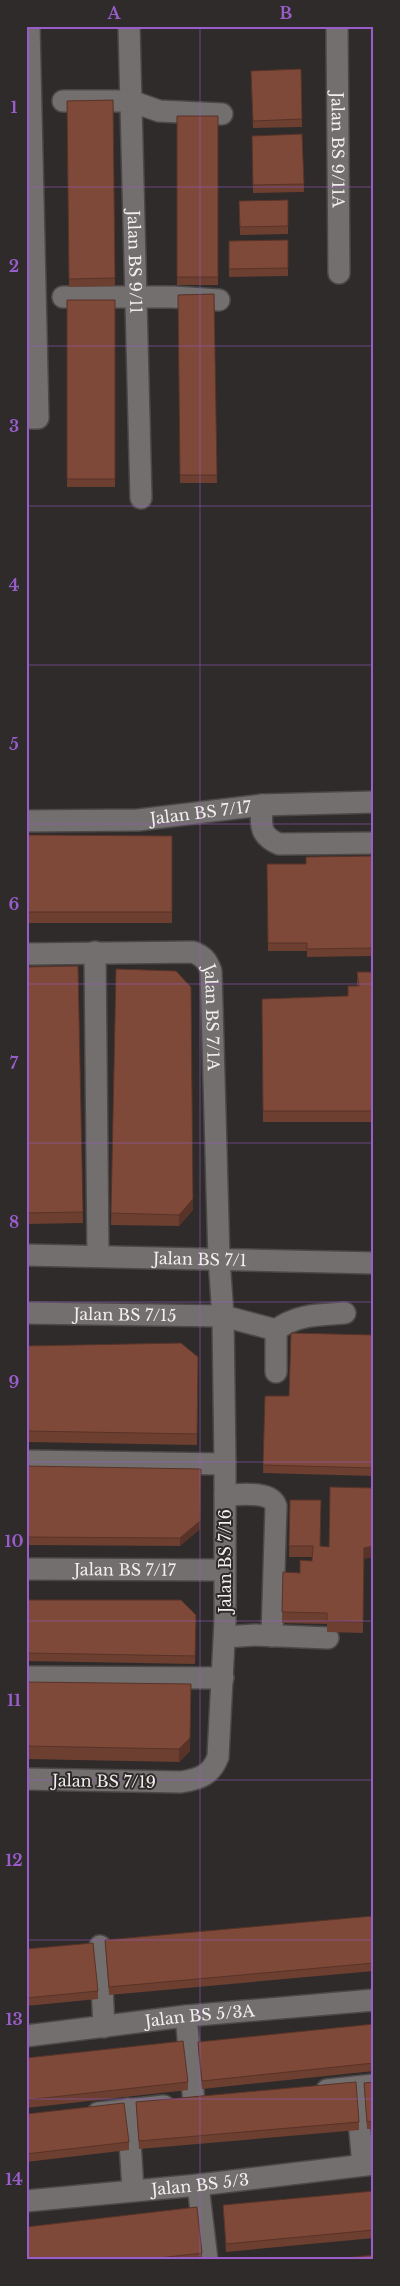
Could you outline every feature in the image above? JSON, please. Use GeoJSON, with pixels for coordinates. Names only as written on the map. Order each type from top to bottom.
{"type":"FeatureCollection","features":[{"type":"Feature","properties":{"kind":"street"},"geometry":{"type":"LineString","coordinates":[[28,26],[32,418]]}},
{"type":"Feature","properties":{"kind":"street","name":"Jalan BS 9/11"},"geometry":{"type":"LineString","coordinates":[[130,26],[141,498]]}},
{"type":"Feature","properties":{"kind":"street","name":"Jalan BS 9/11A"},"geometry":{"type":"LineString","coordinates":[[337,26],[339,273]]}},
{"type":"Feature","properties":{"kind":"street"},"geometry":{"type":"LineString","coordinates":[[63,101],[131,101],[160,111],[222,114]]}},
{"type":"Feature","properties":{"kind":"street"},"geometry":{"type":"LineString","coordinates":[[63,297],[173,297],[219,300]]}},
{"type":"Feature","properties":{"kind":"street","name":"Jalan BS 7/17"},"geometry":{"type":"LineString","coordinates":[[26,821],[138,820],[262,805],[374,802]]}},
{"type":"Feature","properties":{"kind":"street"},"geometry":{"type":"LineString","coordinates":[[262,805],[262,832],[268,840],[279,844],[374,843]]}},
{"type":"Feature","properties":{"kind":"street"},"geometry":{"type":"LineString","coordinates":[[95,952],[98,1256]]}},
{"type":"Feature","properties":{"kind":"street","name":"Jalan BS 7/1A"},"geometry":{"type":"LineString","coordinates":[[26,954],[192,952],[202,955],[208,962],[212,982],[219,1259]]}},
{"type":"Feature","properties":{"kind":"street","name":"Jalan BS 7/1"},"geometry":{"type":"LineString","coordinates":[[26,1255],[374,1262]]}},
{"type":"Feature","properties":{"kind":"street","name":"Jalan BS 7/16"},"geometry":{"type":"LineString","coordinates":[[182,1782],[206,1775],[214,1768],[218,1757],[225,1637],[223,1316],[219,1259]]}},
{"type":"Feature","properties":{"kind":"street","name":"Jalan BS 7/15"},"geometry":{"type":"LineString","coordinates":[[26,1313],[223,1316],[276,1330]]}},
{"type":"Feature","properties":{"kind":"street"},"geometry":{"type":"LineString","coordinates":[[276,1372],[276,1330],[286,1322],[301,1316],[345,1313]]}},
{"type":"Feature","properties":{"kind":"street"},"geometry":{"type":"LineString","coordinates":[[26,1460],[225,1464]]}},
{"type":"Feature","properties":{"kind":"street"},"geometry":{"type":"LineString","coordinates":[[224,1495],[267,1496],[275,1501],[272,1636]]}},
{"type":"Feature","properties":{"kind":"street","name":"Jalan BS 7/17"},"geometry":{"type":"LineString","coordinates":[[26,1569],[224,1570]]}},
{"type":"Feature","properties":{"kind":"street"},"geometry":{"type":"LineString","coordinates":[[225,1637],[328,1638]]}},
{"type":"Feature","properties":{"kind":"street"},"geometry":{"type":"LineString","coordinates":[[26,1677],[223,1678]]}},
{"type":"Feature","properties":{"kind":"street","name":"Jalan BS 7/19"},"geometry":{"type":"LineString","coordinates":[[26,1779],[182,1782]]}},
{"type":"Feature","properties":{"kind":"street"},"geometry":{"type":"LineString","coordinates":[[100,1946],[104,2027]]}},
{"type":"Feature","properties":{"kind":"street","name":"Jalan BS 5/3A"},"geometry":{"type":"LineString","coordinates":[[26,2036],[186,2016],[374,2000]]}},
{"type":"Feature","properties":{"kind":"street"},"geometry":{"type":"LineString","coordinates":[[82,2114],[204,2102],[186,2016]]}},
{"type":"Feature","properties":{"kind":"street"},"geometry":{"type":"LineString","coordinates":[[309,2092],[365,2086],[368,2165]]}},
{"type":"Feature","properties":{"kind":"street"},"geometry":{"type":"LineString","coordinates":[[128,2110],[133,2190]]}},
{"type":"Feature","properties":{"kind":"street","name":"Jalan BS 5/3"},"geometry":{"type":"LineString","coordinates":[[26,2201],[198,2185],[368,2165]]}},
{"type":"Feature","properties":{"kind":"street"},"geometry":{"type":"LineString","coordinates":[[198,2185],[207,2260]]}},
{"type":"Feature","properties":{"kind":"building"},"geometry":{"type":"Polygon","coordinates":[[[301,69],[302,119],[253,121],[251,71],[301,69]]]}},
{"type":"Feature","properties":{"kind":"building"},"geometry":{"type":"Polygon","coordinates":[[[113,100],[115,278],[69,279],[67,101],[113,100]]]}},
{"type":"Feature","properties":{"kind":"building"},"geometry":{"type":"Polygon","coordinates":[[[177,116],[218,116],[218,277],[177,277],[177,116]]]}},
{"type":"Feature","properties":{"kind":"building"},"geometry":{"type":"Polygon","coordinates":[[[302,134],[304,184],[253,185],[252,136],[302,134]]]}},
{"type":"Feature","properties":{"kind":"building"},"geometry":{"type":"Polygon","coordinates":[[[288,200],[288,226],[240,227],[239,201],[288,200]]]}},
{"type":"Feature","properties":{"kind":"building"},"geometry":{"type":"Polygon","coordinates":[[[288,240],[288,268],[229,269],[229,241],[288,240]]]}},
{"type":"Feature","properties":{"kind":"building"},"geometry":{"type":"Polygon","coordinates":[[[214,294],[217,475],[180,475],[178,295],[214,294]]]}},
{"type":"Feature","properties":{"kind":"building"},"geometry":{"type":"Polygon","coordinates":[[[67,300],[115,300],[115,479],[67,479],[67,300]]]}},
{"type":"Feature","properties":{"kind":"building"},"geometry":{"type":"Polygon","coordinates":[[[26,835],[172,836],[172,912],[26,912],[26,835]]]}},
{"type":"Feature","properties":{"kind":"building"},"geometry":{"type":"Polygon","coordinates":[[[374,856],[374,948],[307,949],[307,943],[268,943],[267,864],[306,864],[306,857],[374,856]]]}},
{"type":"Feature","properties":{"kind":"building"},"geometry":{"type":"Polygon","coordinates":[[[78,966],[83,1212],[26,1213],[26,967],[78,966]]]}},
{"type":"Feature","properties":{"kind":"building"},"geometry":{"type":"Polygon","coordinates":[[[116,969],[176,971],[191,987],[193,1199],[179,1215],[111,1213],[116,969]]]}},
{"type":"Feature","properties":{"kind":"building"},"geometry":{"type":"Polygon","coordinates":[[[357,972],[374,972],[374,1111],[263,1111],[262,999],[348,996],[348,986],[359,986],[357,972]]]}},
{"type":"Feature","properties":{"kind":"building"},"geometry":{"type":"Polygon","coordinates":[[[291,1333],[374,1335],[374,1468],[263,1465],[265,1396],[289,1396],[291,1333]]]}},
{"type":"Feature","properties":{"kind":"building"},"geometry":{"type":"Polygon","coordinates":[[[181,1343],[198,1357],[197,1434],[26,1431],[26,1346],[181,1343]]]}},
{"type":"Feature","properties":{"kind":"building"},"geometry":{"type":"Polygon","coordinates":[[[26,1466],[201,1469],[200,1521],[180,1538],[26,1537],[26,1466]]]}},
{"type":"Feature","properties":{"kind":"building"},"geometry":{"type":"Polygon","coordinates":[[[330,1487],[374,1488],[374,1546],[364,1548],[363,1622],[327,1621],[327,1613],[282,1612],[283,1572],[300,1573],[300,1560],[312,1561],[313,1546],[289,1546],[290,1500],[321,1500],[320,1546],[329,1547],[330,1487]]]}},
{"type":"Feature","properties":{"kind":"building"},"geometry":{"type":"Polygon","coordinates":[[[26,1600],[181,1600],[196,1615],[195,1656],[26,1653],[26,1600]]]}},
{"type":"Feature","properties":{"kind":"building"},"geometry":{"type":"Polygon","coordinates":[[[26,1682],[191,1684],[190,1738],[179,1749],[26,1746],[26,1682]]]}},
{"type":"Feature","properties":{"kind":"building"},"geometry":{"type":"Polygon","coordinates":[[[373,1916],[374,1963],[109,1987],[105,1940],[373,1916]]]}},
{"type":"Feature","properties":{"kind":"building"},"geometry":{"type":"Polygon","coordinates":[[[93,1943],[98,1991],[26,1998],[26,1949],[93,1943]]]}},
{"type":"Feature","properties":{"kind":"building"},"geometry":{"type":"Polygon","coordinates":[[[374,2024],[374,2063],[202,2081],[198,2042],[374,2024]]]}},
{"type":"Feature","properties":{"kind":"building"},"geometry":{"type":"Polygon","coordinates":[[[183,2041],[188,2082],[26,2100],[26,2058],[183,2041]]]}},
{"type":"Feature","properties":{"kind":"building"},"geometry":{"type":"Polygon","coordinates":[[[356,2082],[359,2122],[139,2141],[136,2102],[356,2082]]]}},
{"type":"Feature","properties":{"kind":"building"},"geometry":{"type":"Polygon","coordinates":[[[374,2082],[374,2121],[367,2122],[364,2083],[374,2082]]]}},
{"type":"Feature","properties":{"kind":"building"},"geometry":{"type":"Polygon","coordinates":[[[124,2103],[129,2142],[26,2154],[26,2114],[124,2103]]]}},
{"type":"Feature","properties":{"kind":"building"},"geometry":{"type":"Polygon","coordinates":[[[374,2191],[374,2230],[226,2244],[223,2205],[374,2191]]]}},
{"type":"Feature","properties":{"kind":"building"},"geometry":{"type":"Polygon","coordinates":[[[197,2207],[202,2253],[142,2260],[26,2260],[26,2227],[197,2207]]]}},
{"type":"Feature","properties":{"kind":"building"},"geometry":{"type":"Polygon","coordinates":[[[374,2255],[374,2260],[324,2260],[374,2255]]]}}]}
